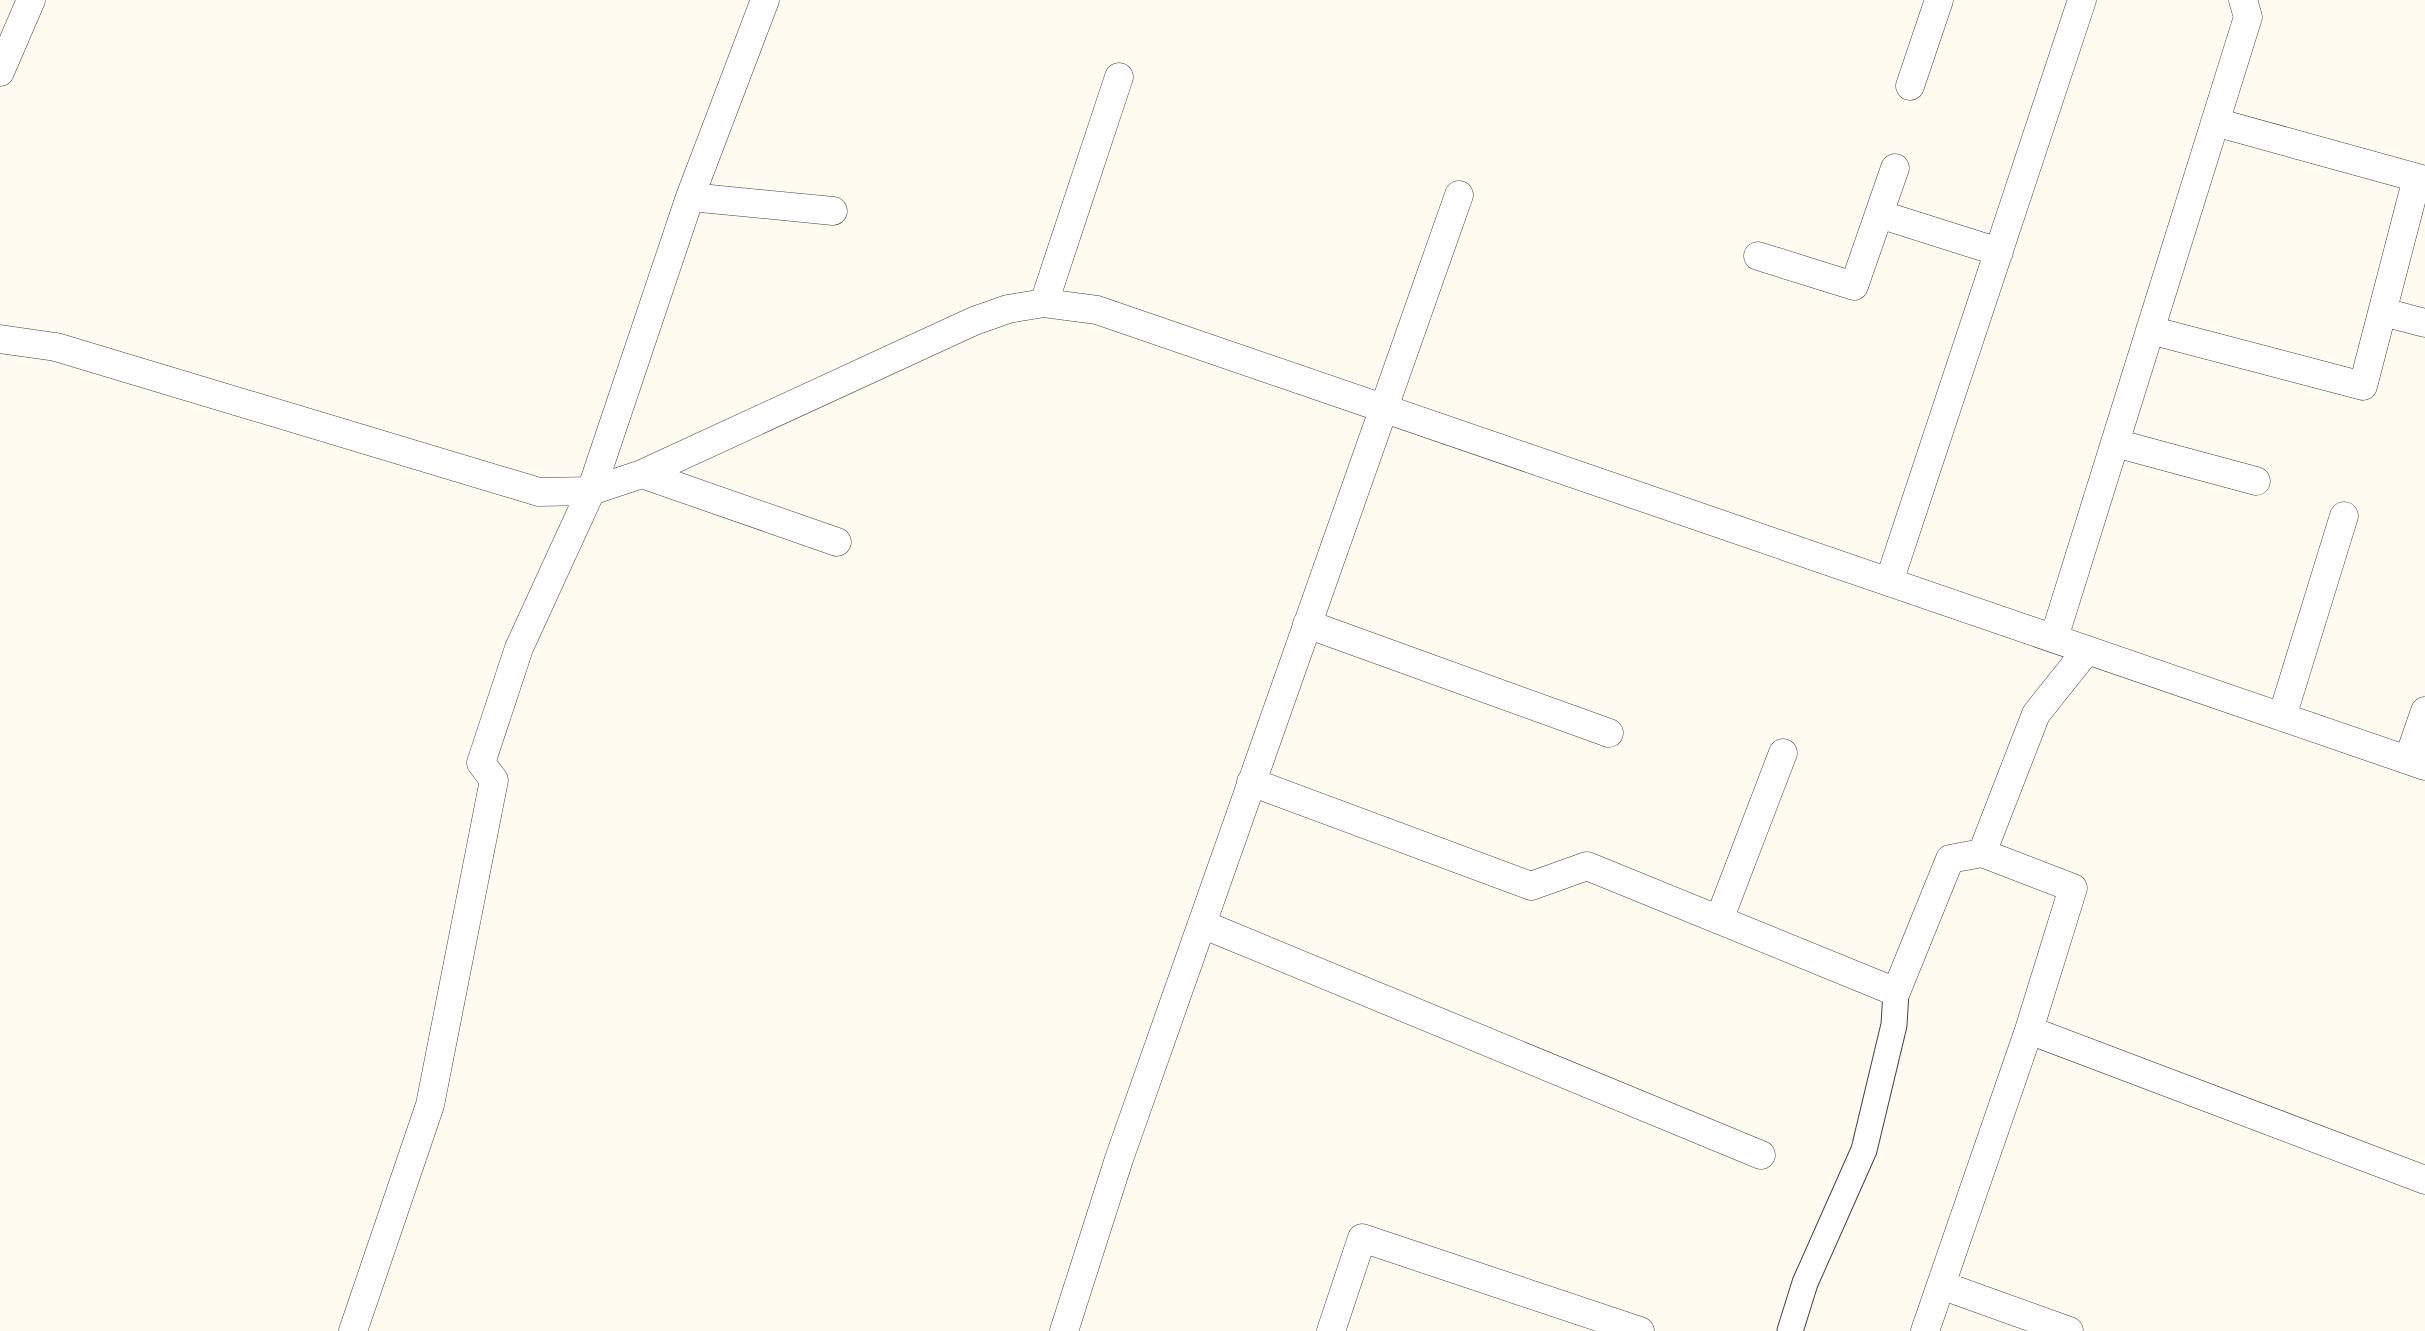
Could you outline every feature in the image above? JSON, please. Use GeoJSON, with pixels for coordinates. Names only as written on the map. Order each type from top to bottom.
{"type":"FeatureCollection","features":[{"type":"Feature","properties":{"kind":"street"},"geometry":{"type":"LineString","coordinates":[[0,72],[31,0]]}},
{"type":"Feature","properties":{"kind":"street"},"geometry":{"type":"LineString","coordinates":[[353,1331],[430,1105],[494,780],[481,763],[519,648],[591,491],[690,197],[765,0]]}},
{"type":"Feature","properties":{"kind":"street"},"geometry":{"type":"LineString","coordinates":[[1910,86],[1939,0]]}},
{"type":"Feature","properties":{"kind":"street"},"geometry":{"type":"LineString","coordinates":[[1889,582],[2082,0]]}},
{"type":"Feature","properties":{"kind":"street"},"geometry":{"type":"LineString","coordinates":[[2054,638],[2248,17],[2243,0]]}},
{"type":"Feature","properties":{"kind":"street"},"geometry":{"type":"LineString","coordinates":[[1044,303],[1118,77]]}},
{"type":"Feature","properties":{"kind":"street"},"geometry":{"type":"LineString","coordinates":[[2150,330],[2363,386],[2421,179],[2215,122]]}},
{"type":"Feature","properties":{"kind":"street"},"geometry":{"type":"LineString","coordinates":[[1758,256],[1854,286],[1895,168]]}},
{"type":"Feature","properties":{"kind":"street"},"geometry":{"type":"LineString","coordinates":[[1064,1331],[1119,1159],[1458,195]]}},
{"type":"Feature","properties":{"kind":"street"},"geometry":{"type":"LineString","coordinates":[[690,197],[833,211]]}},
{"type":"Feature","properties":{"kind":"street"},"geometry":{"type":"LineString","coordinates":[[1879,214],[1998,252]]}},
{"type":"Feature","properties":{"kind":"street"},"geometry":{"type":"LineString","coordinates":[[0,339],[56,347],[539,492],[591,491],[642,474],[974,322],[1008,309],[1044,303],[1097,310],[2417,763],[2425,710]]}},
{"type":"Feature","properties":{"kind":"street"},"geometry":{"type":"LineString","coordinates":[[2383,312],[2425,323]]}},
{"type":"Feature","properties":{"kind":"street"},"geometry":{"type":"LineString","coordinates":[[2115,443],[2256,481]]}},
{"type":"Feature","properties":{"kind":"street"},"geometry":{"type":"LineString","coordinates":[[642,474],[837,542]]}},
{"type":"Feature","properties":{"kind":"street"},"geometry":{"type":"LineString","coordinates":[[2282,717],[2344,516]]}},
{"type":"Feature","properties":{"kind":"street"},"geometry":{"type":"LineString","coordinates":[[1307,624],[1609,733]]}},
{"type":"Feature","properties":{"kind":"street"},"geometry":{"type":"LineString","coordinates":[[1982,853],[2036,714],[2087,650]]}},
{"type":"Feature","properties":{"kind":"street"},"geometry":{"type":"LineString","coordinates":[[1719,920],[1783,754]]}},
{"type":"Feature","properties":{"kind":"street"},"geometry":{"type":"LineString","coordinates":[[1252,782],[1531,886],[1587,866],[1896,992],[1950,859],[1982,853],[2073,888],[2030,1030],[1925,1331]]}},
{"type":"Feature","properties":{"kind":"street"},"geometry":{"type":"LineString","coordinates":[[1202,924],[1761,1155]]}},
{"type":"Feature","properties":{"kind":"street"},"geometry":{"type":"LineString","coordinates":[[2030,1030],[2425,1180]]}},
{"type":"Feature","properties":{"kind":"street"},"geometry":{"type":"LineString","coordinates":[[1331,1331],[1362,1238],[1640,1331]]}},
{"type":"Feature","properties":{"kind":"street"},"geometry":{"type":"LineString","coordinates":[[1941,1286],[2069,1331]]}},
{"type":"Feature","properties":{"kind":"lane"},"geometry":{"type":"LineString","coordinates":[[1790,1331],[1806,1283],[1864,1150],[1894,1025],[1896,992]]}}]}
